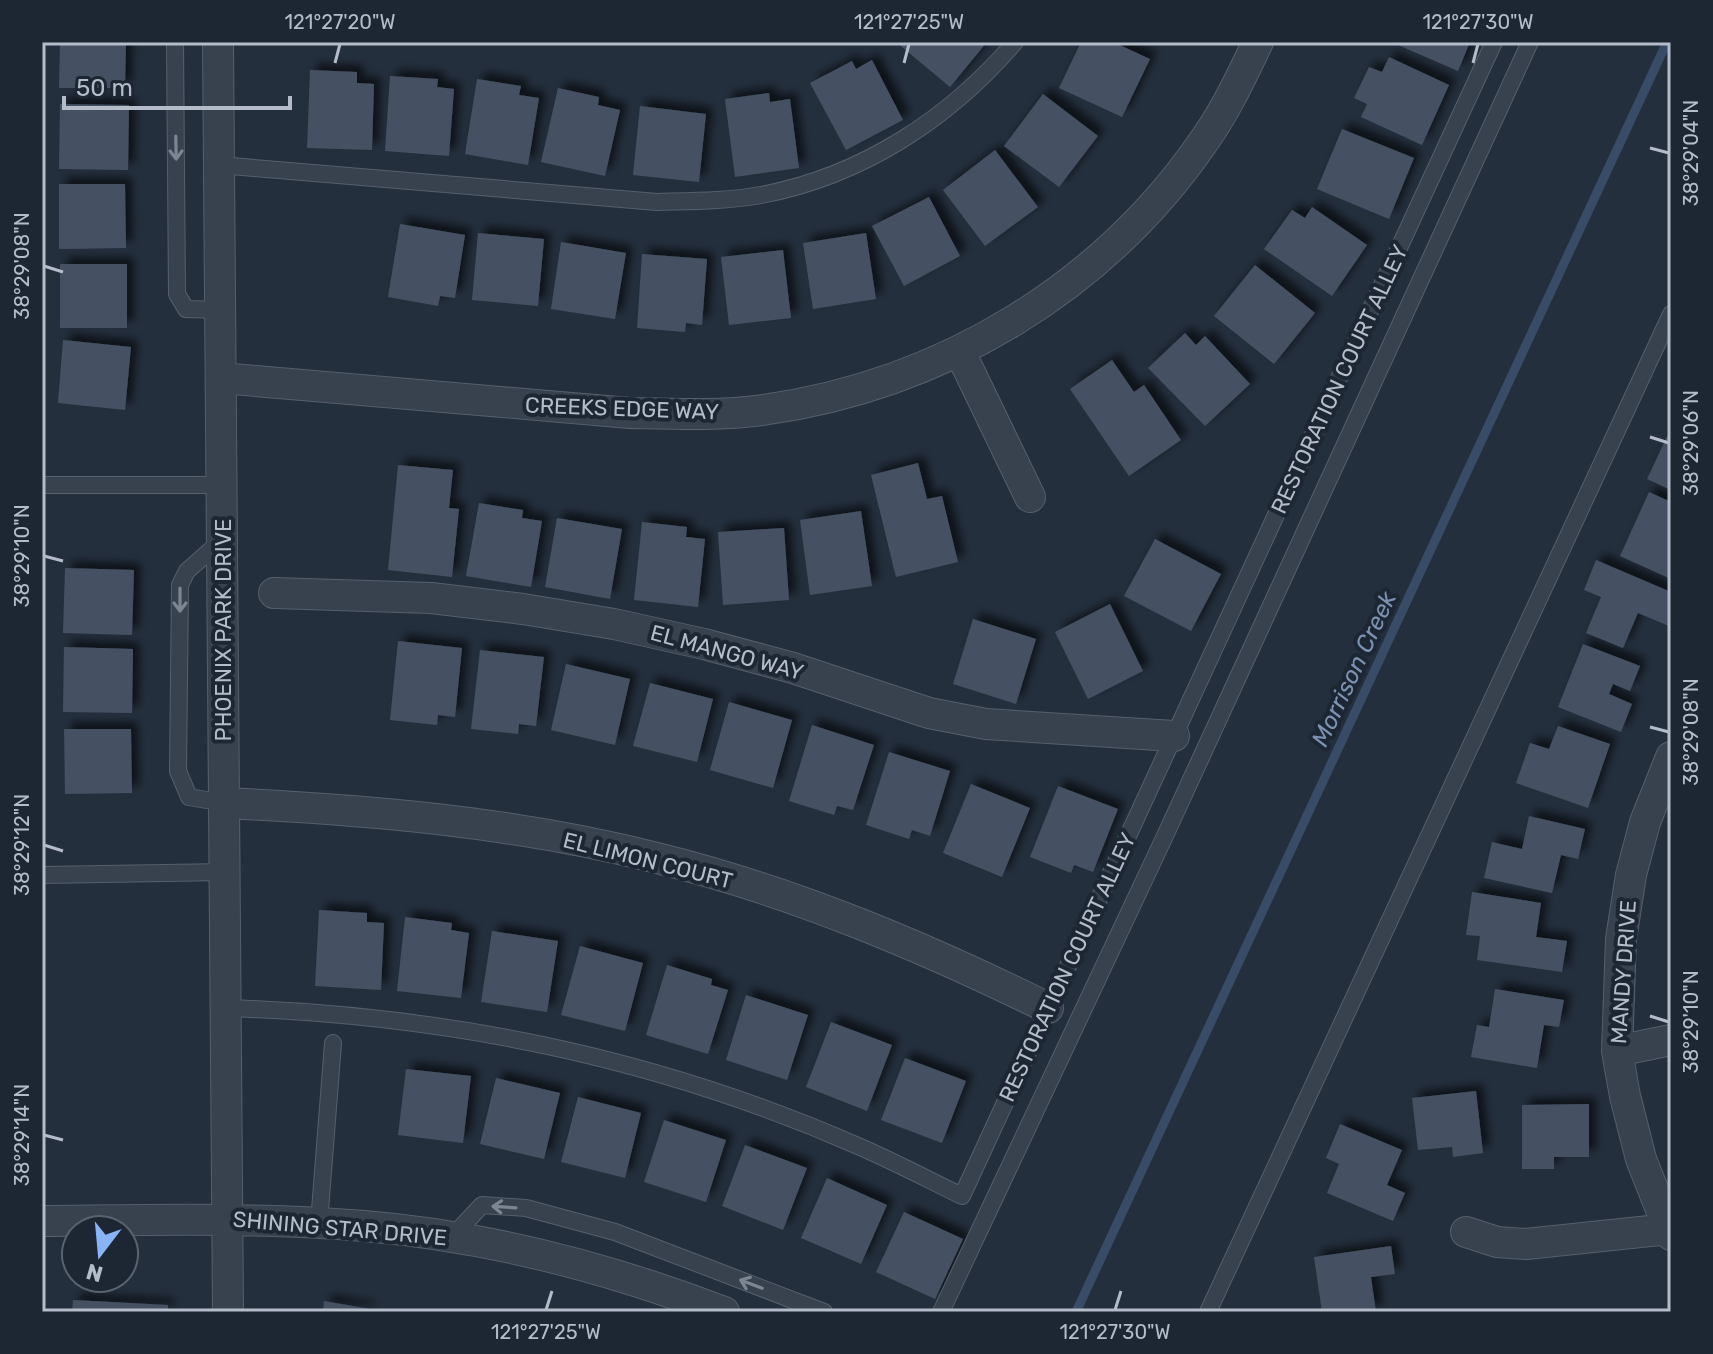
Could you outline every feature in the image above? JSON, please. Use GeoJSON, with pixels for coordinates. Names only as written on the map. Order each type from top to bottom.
{"type":"FeatureCollection","features":[{"type":"Feature","properties":{"kind":"street","name":"PHOENIX PARK DRIVE"},"geometry":{"type":"LineString","coordinates":[[218,42],[228,1312]]}},
{"type":"Feature","properties":{"kind":"street","name":"CREEKS EDGE WAY"},"geometry":{"type":"LineString","coordinates":[[221,378],[685,415],[761,410],[837,396],[900,377],[960,352],[1009,325],[1063,289],[1114,247],[1159,199],[1206,138],[1236,89],[1258,42]]}},
{"type":"Feature","properties":{"kind":"street"},"geometry":{"type":"LineString","coordinates":[[960,352],[1030,497]]}},
{"type":"Feature","properties":{"kind":"street","name":"EL MANGO WAY"},"geometry":{"type":"LineString","coordinates":[[274,593],[431,598],[523,609],[614,624],[704,644],[793,668],[943,716],[986,724],[1174,736]]}},
{"type":"Feature","properties":{"kind":"street","name":"MANDY DRIVE"},"geometry":{"type":"LineString","coordinates":[[1670,1232],[1641,1159],[1617,1051],[1621,939],[1631,875],[1645,822],[1671,757]]}},
{"type":"Feature","properties":{"kind":"street","name":"EL LIMON COURT"},"geometry":{"type":"LineString","coordinates":[[224,803],[353,809],[479,823],[659,858],[780,894],[866,925],[952,961],[1048,1008]]}},
{"type":"Feature","properties":{"kind":"street"},"geometry":{"type":"LineString","coordinates":[[1617,1051],[1671,1040]]}},
{"type":"Feature","properties":{"kind":"street","name":"SHINING STAR DRIVE"},"geometry":{"type":"LineString","coordinates":[[42,1221],[228,1219],[366,1226],[452,1237],[547,1256],[635,1280],[724,1312]]}},
{"type":"Feature","properties":{"kind":"street"},"geometry":{"type":"LineString","coordinates":[[1466,1232],[1497,1242],[1526,1244],[1670,1232]]}},
{"type":"Feature","properties":{"kind":"lane"},"geometry":{"type":"LineString","coordinates":[[175,42],[177,294],[186,309],[221,310]]}},
{"type":"Feature","properties":{"kind":"lane"},"geometry":{"type":"LineString","coordinates":[[219,165],[657,202],[710,201],[762,195],[820,179],[862,162],[908,137],[951,107],[990,71],[1015,42]]}},
{"type":"Feature","properties":{"kind":"lane","name":"RESTORATION COURT ALLEY"},"geometry":{"type":"LineString","coordinates":[[226,1008],[304,1010],[418,1022],[503,1035],[587,1053],[698,1085],[779,1114],[859,1146],[962,1196],[1494,42]]}},
{"type":"Feature","properties":{"kind":"lane"},"geometry":{"type":"LineString","coordinates":[[941,1312],[1164,838],[1530,42]]}},
{"type":"Feature","properties":{"kind":"lane"},"geometry":{"type":"LineString","coordinates":[[1208,1312],[1671,314]]}},
{"type":"Feature","properties":{"kind":"lane"},"geometry":{"type":"LineString","coordinates":[[42,485],[222,485]]}},
{"type":"Feature","properties":{"kind":"lane"},"geometry":{"type":"LineString","coordinates":[[222,540],[187,571],[180,585],[178,771],[189,797],[224,803]]}},
{"type":"Feature","properties":{"kind":"lane"},"geometry":{"type":"LineString","coordinates":[[42,875],[225,872]]}},
{"type":"Feature","properties":{"kind":"lane"},"geometry":{"type":"LineString","coordinates":[[319,1223],[333,1043]]}},
{"type":"Feature","properties":{"kind":"lane"},"geometry":{"type":"LineString","coordinates":[[452,1237],[482,1205],[526,1208],[615,1232],[824,1312]]}},
{"type":"Feature","properties":{"kind":"building"},"geometry":{"type":"Polygon","coordinates":[[[60,42],[126,42],[125,88],[59,88],[60,42]]]}},
{"type":"Feature","properties":{"kind":"building"},"geometry":{"type":"Polygon","coordinates":[[[896,42],[987,42],[950,87],[896,42]]]}},
{"type":"Feature","properties":{"kind":"building"},"geometry":{"type":"Polygon","coordinates":[[[1081,42],[1113,42],[1150,59],[1122,117],[1059,88],[1081,42]]]}},
{"type":"Feature","properties":{"kind":"building"},"geometry":{"type":"Polygon","coordinates":[[[1397,42],[1470,42],[1458,71],[1397,42]]]}},
{"type":"Feature","properties":{"kind":"building"},"geometry":{"type":"Polygon","coordinates":[[[1389,57],[1449,85],[1422,145],[1361,117],[1367,104],[1354,98],[1369,67],[1382,72],[1389,57]]]}},
{"type":"Feature","properties":{"kind":"building"},"geometry":{"type":"Polygon","coordinates":[[[872,60],[903,120],[846,150],[810,83],[852,61],[856,69],[872,60]]]}},
{"type":"Feature","properties":{"kind":"building"},"geometry":{"type":"Polygon","coordinates":[[[310,70],[357,72],[357,83],[374,84],[372,150],[307,148],[310,70]]]}},
{"type":"Feature","properties":{"kind":"building"},"geometry":{"type":"Polygon","coordinates":[[[390,76],[438,79],[437,87],[454,89],[449,156],[385,151],[390,76]]]}},
{"type":"Feature","properties":{"kind":"building"},"geometry":{"type":"Polygon","coordinates":[[[477,79],[521,86],[519,95],[539,98],[528,165],[465,154],[477,79]]]}},
{"type":"Feature","properties":{"kind":"building"},"geometry":{"type":"Polygon","coordinates":[[[558,88],[599,97],[598,105],[620,110],[605,176],[541,162],[558,88]]]}},
{"type":"Feature","properties":{"kind":"building"},"geometry":{"type":"Polygon","coordinates":[[[769,93],[770,102],[790,99],[799,168],[735,177],[725,99],[769,93]]]}},
{"type":"Feature","properties":{"kind":"building"},"geometry":{"type":"Polygon","coordinates":[[[1043,94],[1098,136],[1059,187],[1004,146],[1043,94]]]}},
{"type":"Feature","properties":{"kind":"building"},"geometry":{"type":"Polygon","coordinates":[[[60,104],[129,105],[128,170],[59,169],[60,104]]]}},
{"type":"Feature","properties":{"kind":"building"},"geometry":{"type":"Polygon","coordinates":[[[640,106],[706,114],[699,182],[633,175],[640,106]]]}},
{"type":"Feature","properties":{"kind":"building"},"geometry":{"type":"Polygon","coordinates":[[[1342,129],[1414,158],[1389,219],[1317,189],[1342,129]]]}},
{"type":"Feature","properties":{"kind":"building"},"geometry":{"type":"Polygon","coordinates":[[[995,150],[1038,207],[985,246],[943,190],[995,150]]]}},
{"type":"Feature","properties":{"kind":"building"},"geometry":{"type":"Polygon","coordinates":[[[59,184],[125,184],[126,248],[59,249],[59,184]]]}},
{"type":"Feature","properties":{"kind":"building"},"geometry":{"type":"Polygon","coordinates":[[[929,197],[960,256],[904,286],[872,226],[929,197]]]}},
{"type":"Feature","properties":{"kind":"building"},"geometry":{"type":"Polygon","coordinates":[[[1312,207],[1367,245],[1332,296],[1264,249],[1292,210],[1305,218],[1312,207]]]}},
{"type":"Feature","properties":{"kind":"building"},"geometry":{"type":"Polygon","coordinates":[[[400,224],[465,235],[455,298],[440,296],[438,306],[388,297],[400,224]]]}},
{"type":"Feature","properties":{"kind":"building"},"geometry":{"type":"Polygon","coordinates":[[[478,233],[544,239],[538,306],[472,300],[478,233]]]}},
{"type":"Feature","properties":{"kind":"building"},"geometry":{"type":"Polygon","coordinates":[[[866,233],[876,299],[813,309],[803,243],[866,233]]]}},
{"type":"Feature","properties":{"kind":"building"},"geometry":{"type":"Polygon","coordinates":[[[561,242],[626,253],[615,319],[551,309],[561,242]]]}},
{"type":"Feature","properties":{"kind":"building"},"geometry":{"type":"Polygon","coordinates":[[[783,250],[791,318],[729,325],[721,257],[783,250]]]}},
{"type":"Feature","properties":{"kind":"building"},"geometry":{"type":"Polygon","coordinates":[[[642,254],[707,259],[702,325],[686,323],[685,332],[637,328],[642,254]]]}},
{"type":"Feature","properties":{"kind":"building"},"geometry":{"type":"Polygon","coordinates":[[[60,264],[127,264],[127,328],[60,328],[60,264]]]}},
{"type":"Feature","properties":{"kind":"building"},"geometry":{"type":"Polygon","coordinates":[[[1255,265],[1315,313],[1274,364],[1214,316],[1255,265]]]}},
{"type":"Feature","properties":{"kind":"building"},"geometry":{"type":"Polygon","coordinates":[[[1185,333],[1196,345],[1205,336],[1250,384],[1205,426],[1148,368],[1185,333]]]}},
{"type":"Feature","properties":{"kind":"building"},"geometry":{"type":"Polygon","coordinates":[[[63,340],[131,347],[125,410],[58,403],[63,340]]]}},
{"type":"Feature","properties":{"kind":"building"},"geometry":{"type":"Polygon","coordinates":[[[1112,360],[1134,392],[1144,385],[1181,440],[1129,476],[1070,389],[1112,360]]]}},
{"type":"Feature","properties":{"kind":"building"},"geometry":{"type":"Polygon","coordinates":[[[1671,428],[1671,490],[1647,479],[1671,428]]]}},
{"type":"Feature","properties":{"kind":"building"},"geometry":{"type":"Polygon","coordinates":[[[918,463],[927,499],[942,496],[958,562],[896,577],[871,475],[918,463]]]}},
{"type":"Feature","properties":{"kind":"building"},"geometry":{"type":"Polygon","coordinates":[[[398,465],[453,470],[449,508],[459,509],[452,577],[388,570],[398,465]]]}},
{"type":"Feature","properties":{"kind":"building"},"geometry":{"type":"Polygon","coordinates":[[[1649,492],[1671,502],[1671,579],[1620,556],[1649,492]]]}},
{"type":"Feature","properties":{"kind":"building"},"geometry":{"type":"Polygon","coordinates":[[[479,503],[523,510],[522,518],[542,521],[531,587],[466,576],[479,503]]]}},
{"type":"Feature","properties":{"kind":"building"},"geometry":{"type":"Polygon","coordinates":[[[861,511],[872,586],[810,595],[800,520],[861,511]]]}},
{"type":"Feature","properties":{"kind":"building"},"geometry":{"type":"Polygon","coordinates":[[[557,518],[622,529],[610,599],[545,587],[557,518]]]}},
{"type":"Feature","properties":{"kind":"building"},"geometry":{"type":"Polygon","coordinates":[[[642,522],[687,527],[686,537],[705,539],[698,607],[634,600],[642,522]]]}},
{"type":"Feature","properties":{"kind":"building"},"geometry":{"type":"Polygon","coordinates":[[[784,528],[789,600],[723,605],[718,532],[784,528]]]}},
{"type":"Feature","properties":{"kind":"building"},"geometry":{"type":"Polygon","coordinates":[[[1155,539],[1221,574],[1191,631],[1124,596],[1155,539]]]}},
{"type":"Feature","properties":{"kind":"building"},"geometry":{"type":"Polygon","coordinates":[[[1596,560],[1671,592],[1669,626],[1638,613],[1623,648],[1586,633],[1601,597],[1584,590],[1596,560]]]}},
{"type":"Feature","properties":{"kind":"building"},"geometry":{"type":"Polygon","coordinates":[[[65,568],[134,570],[132,635],[63,633],[65,568]]]}},
{"type":"Feature","properties":{"kind":"building"},"geometry":{"type":"Polygon","coordinates":[[[1110,604],[1143,671],[1088,699],[1055,632],[1110,604]]]}},
{"type":"Feature","properties":{"kind":"building"},"geometry":{"type":"Polygon","coordinates":[[[973,619],[1036,639],[1016,704],[953,684],[973,619]]]}},
{"type":"Feature","properties":{"kind":"building"},"geometry":{"type":"Polygon","coordinates":[[[398,641],[462,648],[455,717],[438,715],[437,725],[390,720],[398,641]]]}},
{"type":"Feature","properties":{"kind":"building"},"geometry":{"type":"Polygon","coordinates":[[[1583,644],[1640,666],[1630,691],[1613,684],[1609,694],[1632,704],[1621,732],[1558,707],[1583,644]]]}},
{"type":"Feature","properties":{"kind":"building"},"geometry":{"type":"Polygon","coordinates":[[[64,647],[133,649],[132,713],[63,712],[64,647]]]}},
{"type":"Feature","properties":{"kind":"building"},"geometry":{"type":"Polygon","coordinates":[[[480,650],[544,657],[536,726],[519,724],[518,734],[471,729],[480,650]]]}},
{"type":"Feature","properties":{"kind":"building"},"geometry":{"type":"Polygon","coordinates":[[[566,664],[630,679],[615,745],[551,730],[566,664]]]}},
{"type":"Feature","properties":{"kind":"building"},"geometry":{"type":"Polygon","coordinates":[[[650,683],[713,699],[697,762],[633,746],[650,683]]]}},
{"type":"Feature","properties":{"kind":"building"},"geometry":{"type":"Polygon","coordinates":[[[729,702],[792,720],[773,788],[710,770],[729,702]]]}},
{"type":"Feature","properties":{"kind":"building"},"geometry":{"type":"Polygon","coordinates":[[[812,725],[874,745],[853,810],[837,806],[834,815],[789,801],[812,725]]]}},
{"type":"Feature","properties":{"kind":"building"},"geometry":{"type":"Polygon","coordinates":[[[1558,726],[1610,744],[1588,808],[1516,783],[1530,743],[1549,749],[1558,726]]]}},
{"type":"Feature","properties":{"kind":"building"},"geometry":{"type":"Polygon","coordinates":[[[64,729],[131,729],[132,793],[65,794],[64,729]]]}},
{"type":"Feature","properties":{"kind":"building"},"geometry":{"type":"Polygon","coordinates":[[[889,752],[950,771],[930,836],[912,830],[909,839],[866,825],[889,752]]]}},
{"type":"Feature","properties":{"kind":"building"},"geometry":{"type":"Polygon","coordinates":[[[971,784],[1030,808],[1002,877],[943,853],[971,784]]]}},
{"type":"Feature","properties":{"kind":"building"},"geometry":{"type":"Polygon","coordinates":[[[1058,786],[1118,809],[1093,872],[1074,865],[1071,873],[1030,857],[1058,786]]]}},
{"type":"Feature","properties":{"kind":"building"},"geometry":{"type":"Polygon","coordinates":[[[1529,816],[1585,829],[1578,859],[1561,855],[1552,893],[1484,878],[1492,842],[1522,849],[1529,816]]]}},
{"type":"Feature","properties":{"kind":"building"},"geometry":{"type":"Polygon","coordinates":[[[1472,892],[1541,903],[1536,937],[1567,941],[1562,972],[1477,960],[1480,936],[1466,935],[1472,892]]]}},
{"type":"Feature","properties":{"kind":"building"},"geometry":{"type":"Polygon","coordinates":[[[319,910],[367,913],[367,922],[384,923],[381,990],[315,986],[319,910]]]}},
{"type":"Feature","properties":{"kind":"building"},"geometry":{"type":"Polygon","coordinates":[[[405,917],[452,923],[451,930],[469,933],[461,998],[397,991],[405,917]]]}},
{"type":"Feature","properties":{"kind":"building"},"geometry":{"type":"Polygon","coordinates":[[[492,931],[558,941],[547,1012],[481,1002],[492,931]]]}},
{"type":"Feature","properties":{"kind":"building"},"geometry":{"type":"Polygon","coordinates":[[[580,946],[643,963],[625,1031],[561,1015],[580,946]]]}},
{"type":"Feature","properties":{"kind":"building"},"geometry":{"type":"Polygon","coordinates":[[[667,965],[712,979],[711,985],[728,990],[708,1054],[646,1035],[667,965]]]}},
{"type":"Feature","properties":{"kind":"building"},"geometry":{"type":"Polygon","coordinates":[[[1495,989],[1564,1000],[1559,1027],[1544,1025],[1537,1068],[1471,1057],[1477,1025],[1489,1027],[1495,989]]]}},
{"type":"Feature","properties":{"kind":"building"},"geometry":{"type":"Polygon","coordinates":[[[746,995],[808,1015],[787,1080],[726,1060],[746,995]]]}},
{"type":"Feature","properties":{"kind":"building"},"geometry":{"type":"Polygon","coordinates":[[[831,1022],[892,1045],[867,1111],[806,1087],[831,1022]]]}},
{"type":"Feature","properties":{"kind":"building"},"geometry":{"type":"Polygon","coordinates":[[[905,1058],[966,1081],[942,1143],[881,1120],[905,1058]]]}},
{"type":"Feature","properties":{"kind":"building"},"geometry":{"type":"Polygon","coordinates":[[[406,1069],[471,1076],[463,1143],[398,1135],[406,1069]]]}},
{"type":"Feature","properties":{"kind":"building"},"geometry":{"type":"Polygon","coordinates":[[[496,1078],[560,1093],[544,1159],[480,1144],[496,1078]]]}},
{"type":"Feature","properties":{"kind":"building"},"geometry":{"type":"Polygon","coordinates":[[[1476,1091],[1483,1153],[1453,1157],[1452,1147],[1418,1150],[1412,1098],[1476,1091]]]}},
{"type":"Feature","properties":{"kind":"building"},"geometry":{"type":"Polygon","coordinates":[[[578,1097],[641,1113],[625,1178],[561,1162],[578,1097]]]}},
{"type":"Feature","properties":{"kind":"building"},"geometry":{"type":"Polygon","coordinates":[[[1589,1104],[1589,1157],[1554,1157],[1554,1169],[1522,1169],[1522,1105],[1589,1104]]]}},
{"type":"Feature","properties":{"kind":"building"},"geometry":{"type":"Polygon","coordinates":[[[664,1120],[726,1140],[706,1202],[644,1182],[664,1120]]]}},
{"type":"Feature","properties":{"kind":"building"},"geometry":{"type":"Polygon","coordinates":[[[1340,1124],[1402,1150],[1387,1185],[1405,1193],[1393,1221],[1327,1193],[1339,1164],[1326,1158],[1340,1124]]]}},
{"type":"Feature","properties":{"kind":"building"},"geometry":{"type":"Polygon","coordinates":[[[745,1145],[807,1168],[783,1230],[722,1206],[745,1145]]]}},
{"type":"Feature","properties":{"kind":"building"},"geometry":{"type":"Polygon","coordinates":[[[827,1178],[887,1205],[861,1264],[801,1238],[827,1178]]]}},
{"type":"Feature","properties":{"kind":"building"},"geometry":{"type":"Polygon","coordinates":[[[904,1212],[963,1239],[935,1299],[876,1272],[904,1212]]]}},
{"type":"Feature","properties":{"kind":"building"},"geometry":{"type":"Polygon","coordinates":[[[1391,1246],[1395,1274],[1371,1277],[1376,1312],[1322,1312],[1314,1257],[1391,1246]]]}},
{"type":"Feature","properties":{"kind":"building"},"geometry":{"type":"Polygon","coordinates":[[[73,1300],[168,1305],[168,1312],[72,1312],[73,1300]]]}},
{"type":"Feature","properties":{"kind":"building"},"geometry":{"type":"Polygon","coordinates":[[[324,1301],[370,1309],[370,1312],[323,1312],[324,1301]]]}},
{"type":"Feature","properties":{"kind":"waterway","name":"Morrison Creek"},"geometry":{"type":"LineString","coordinates":[[1076,1312],[1667,42]]}}]}
